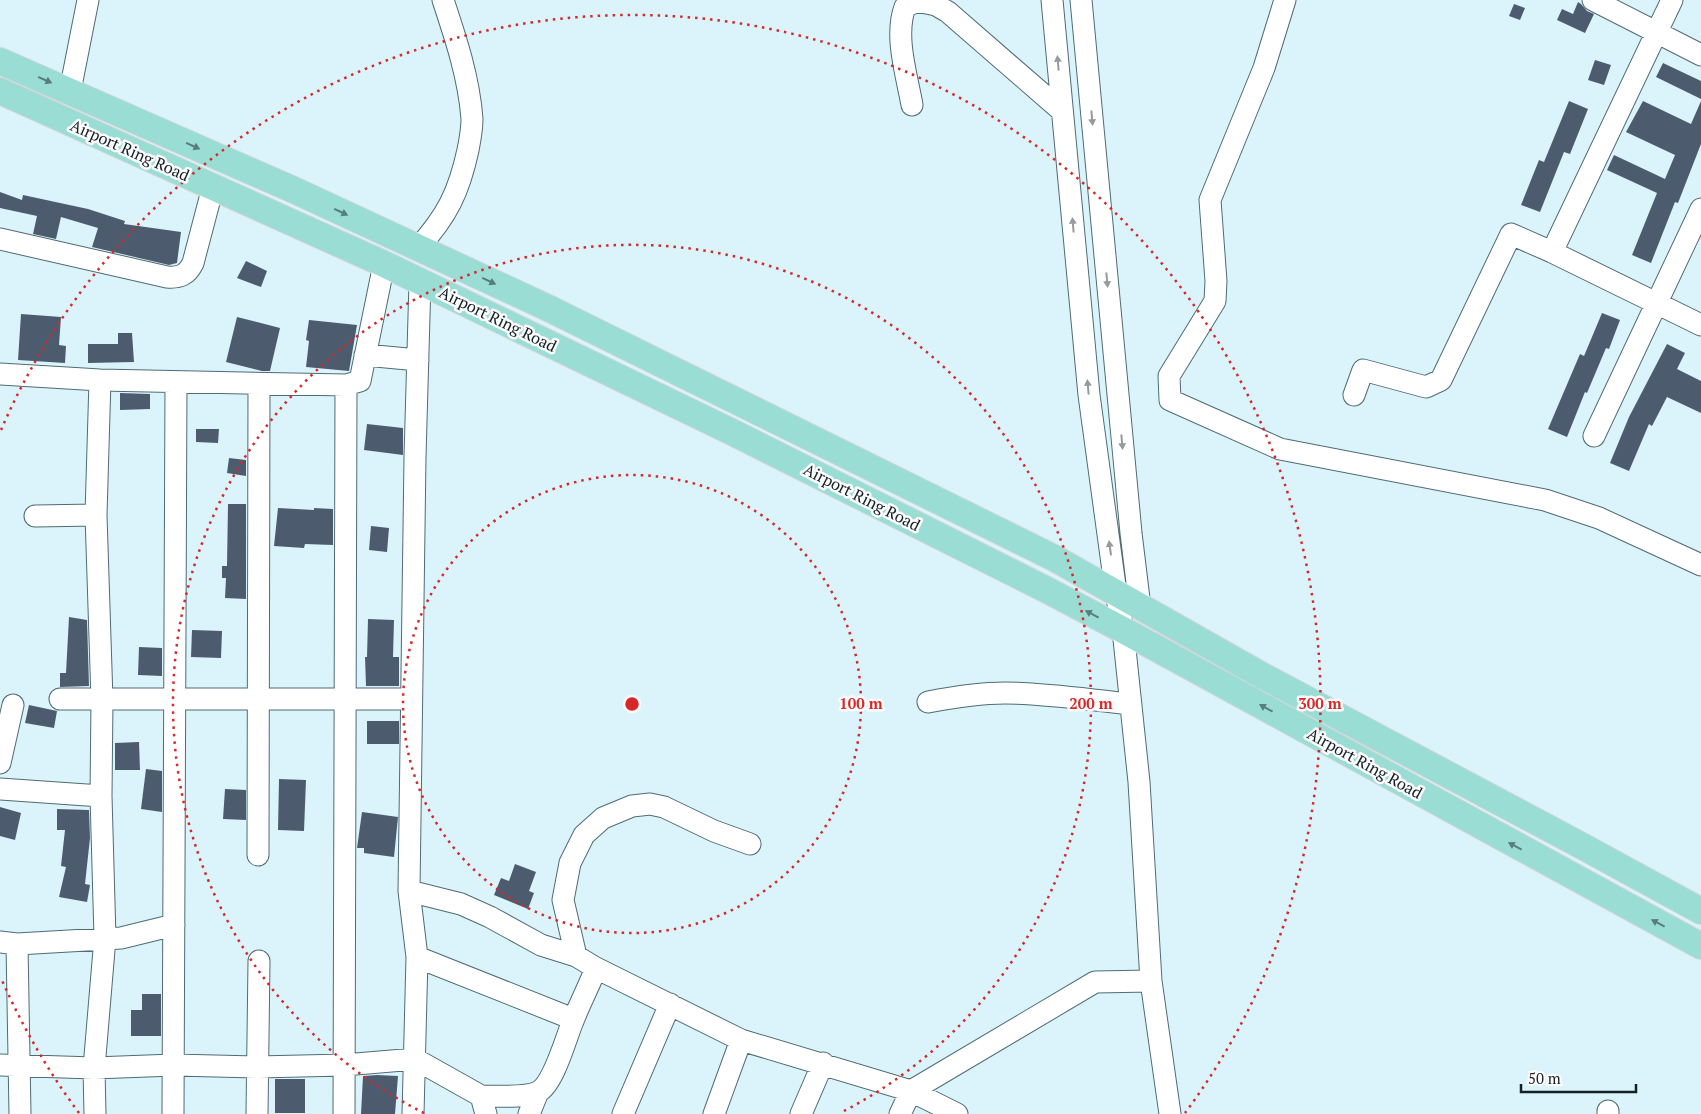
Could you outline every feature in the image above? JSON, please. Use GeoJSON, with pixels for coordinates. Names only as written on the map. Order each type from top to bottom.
{"type":"FeatureCollection","features":[{"type":"Feature","properties":{"kind":"main road","name":"Airport Ring Road"},"geometry":{"type":"LineString","coordinates":[[0,61],[296,191],[548,308],[834,451],[1056,559],[1261,675],[1701,911]]}},
{"type":"Feature","properties":{"kind":"main road","name":"Airport Ring Road"},"geometry":{"type":"LineString","coordinates":[[0,91],[420,281],[732,432],[1047,590],[1701,946]]}},
{"type":"Feature","properties":{"kind":"street"},"geometry":{"type":"LineString","coordinates":[[70,91],[88,0]]}},
{"type":"Feature","properties":{"kind":"street"},"geometry":{"type":"LineString","coordinates":[[418,248],[440,224],[458,187],[472,130],[468,85],[460,51],[442,0]]}},
{"type":"Feature","properties":{"kind":"street"},"geometry":{"type":"LineString","coordinates":[[1052,0],[1089,395],[1116,593],[1123,630],[1139,782],[1151,981],[1170,1114]]}},
{"type":"Feature","properties":{"kind":"street"},"geometry":{"type":"LineString","coordinates":[[1080,0],[1130,523],[1140,607]]}},
{"type":"Feature","properties":{"kind":"street"},"geometry":{"type":"LineString","coordinates":[[1285,0],[1264,68],[1210,200],[1216,281],[1215,301],[1169,376],[1170,400],[1280,450],[1545,500],[1599,518],[1701,565]]}},
{"type":"Feature","properties":{"kind":"street"},"geometry":{"type":"LineString","coordinates":[[1594,0],[1701,55]]}},
{"type":"Feature","properties":{"kind":"street"},"geometry":{"type":"LineString","coordinates":[[1552,252],[1672,0]]}},
{"type":"Feature","properties":{"kind":"street"},"geometry":{"type":"LineString","coordinates":[[912,105],[900,31],[905,7],[917,1],[936,5],[948,12],[1062,111]]}},
{"type":"Feature","properties":{"kind":"street"},"geometry":{"type":"LineString","coordinates":[[0,239],[176,278],[184,276],[193,263],[213,187]]}},
{"type":"Feature","properties":{"kind":"street"},"geometry":{"type":"LineString","coordinates":[[1594,436],[1701,209]]}},
{"type":"Feature","properties":{"kind":"street"},"geometry":{"type":"LineString","coordinates":[[1354,395],[1363,370],[1426,386],[1441,380],[1511,234],[1701,325]]}},
{"type":"Feature","properties":{"kind":"street"},"geometry":{"type":"LineString","coordinates":[[0,374],[176,383],[346,385],[360,381],[384,264]]}},
{"type":"Feature","properties":{"kind":"street"},"geometry":{"type":"LineString","coordinates":[[413,1114],[417,957],[409,891],[415,457],[420,281]]}},
{"type":"Feature","properties":{"kind":"street"},"geometry":{"type":"LineString","coordinates":[[365,355],[418,360]]}},
{"type":"Feature","properties":{"kind":"street"},"geometry":{"type":"LineString","coordinates":[[95,1114],[94,1068],[105,938],[101,796],[102,700],[96,515],[100,380]]}},
{"type":"Feature","properties":{"kind":"street"},"geometry":{"type":"LineString","coordinates":[[173,1114],[176,383]]}},
{"type":"Feature","properties":{"kind":"street"},"geometry":{"type":"LineString","coordinates":[[258,855],[259,384]]}},
{"type":"Feature","properties":{"kind":"street"},"geometry":{"type":"LineString","coordinates":[[344,1114],[346,385]]}},
{"type":"Feature","properties":{"kind":"street"},"geometry":{"type":"LineString","coordinates":[[35,516],[96,515]]}},
{"type":"Feature","properties":{"kind":"street"},"geometry":{"type":"LineString","coordinates":[[928,702],[958,696],[1004,693],[1038,694],[1131,704]]}},
{"type":"Feature","properties":{"kind":"street"},"geometry":{"type":"LineString","coordinates":[[60,699],[412,699]]}},
{"type":"Feature","properties":{"kind":"street"},"geometry":{"type":"LineString","coordinates":[[0,763],[12,705]]}},
{"type":"Feature","properties":{"kind":"street"},"geometry":{"type":"LineString","coordinates":[[0,789],[101,796]]}},
{"type":"Feature","properties":{"kind":"street"},"geometry":{"type":"LineString","coordinates":[[576,956],[563,900],[570,863],[584,835],[603,818],[632,806],[650,804],[664,807],[714,831],[750,844]]}},
{"type":"Feature","properties":{"kind":"street"},"geometry":{"type":"LineString","coordinates":[[409,891],[461,904],[490,917],[541,944],[576,956],[596,968],[741,1040],[823,1063],[910,1091],[957,1114]]}},
{"type":"Feature","properties":{"kind":"street"},"geometry":{"type":"LineString","coordinates":[[20,1114],[9,1065],[8,943],[121,938],[174,925]]}},
{"type":"Feature","properties":{"kind":"street"},"geometry":{"type":"LineString","coordinates":[[417,957],[573,1019]]}},
{"type":"Feature","properties":{"kind":"street"},"geometry":{"type":"LineString","coordinates":[[257,1114],[259,961]]}},
{"type":"Feature","properties":{"kind":"street"},"geometry":{"type":"LineString","coordinates":[[529,1114],[538,1092],[547,1084],[556,1067],[573,1019],[596,968]]}},
{"type":"Feature","properties":{"kind":"street"},"geometry":{"type":"LineString","coordinates":[[900,1114],[910,1091],[1094,982],[1151,981]]}},
{"type":"Feature","properties":{"kind":"street"},"geometry":{"type":"LineString","coordinates":[[623,1114],[670,1004]]}},
{"type":"Feature","properties":{"kind":"street"},"geometry":{"type":"LineString","coordinates":[[714,1114],[741,1040]]}},
{"type":"Feature","properties":{"kind":"street"},"geometry":{"type":"LineString","coordinates":[[9,1065],[94,1068],[174,1065],[258,1067],[344,1065],[415,1059],[484,1105],[538,1092]]}},
{"type":"Feature","properties":{"kind":"street"},"geometry":{"type":"LineString","coordinates":[[801,1114],[823,1063]]}},
{"type":"Feature","properties":{"kind":"building"},"geometry":{"type":"Polygon","coordinates":[[[1578,2],[1587,11],[1594,14],[1585,33],[1557,20],[1562,9],[1573,14],[1578,2]]]}},
{"type":"Feature","properties":{"kind":"building"},"geometry":{"type":"Polygon","coordinates":[[[1514,4],[1525,8],[1520,20],[1509,16],[1514,4]]]}},
{"type":"Feature","properties":{"kind":"building"},"geometry":{"type":"Polygon","coordinates":[[[1595,60],[1611,65],[1604,85],[1588,80],[1595,60]]]}},
{"type":"Feature","properties":{"kind":"building"},"geometry":{"type":"Polygon","coordinates":[[[1663,63],[1701,81],[1701,99],[1656,77],[1663,63]]]}},
{"type":"Feature","properties":{"kind":"building"},"geometry":{"type":"Polygon","coordinates":[[[1569,101],[1588,109],[1570,154],[1564,152],[1540,212],[1521,205],[1539,160],[1544,162],[1569,101]]]}},
{"type":"Feature","properties":{"kind":"building"},"geometry":{"type":"Polygon","coordinates":[[[1643,101],[1691,124],[1701,101],[1701,144],[1678,203],[1675,202],[1651,263],[1632,255],[1657,193],[1607,170],[1614,155],[1665,179],[1675,155],[1626,132],[1643,101]]]}},
{"type":"Feature","properties":{"kind":"building"},"geometry":{"type":"Polygon","coordinates":[[[0,192],[22,200],[23,195],[88,209],[125,221],[124,224],[181,232],[177,263],[169,265],[92,247],[98,228],[61,217],[56,239],[33,234],[37,216],[0,208],[0,192]]]}},
{"type":"Feature","properties":{"kind":"building"},"geometry":{"type":"Polygon","coordinates":[[[246,261],[267,271],[261,287],[237,278],[246,261]]]}},
{"type":"Feature","properties":{"kind":"building"},"geometry":{"type":"Polygon","coordinates":[[[1602,313],[1620,320],[1609,349],[1606,348],[1587,393],[1585,392],[1567,437],[1548,429],[1580,354],[1584,356],[1602,313]]]}},
{"type":"Feature","properties":{"kind":"building"},"geometry":{"type":"Polygon","coordinates":[[[21,314],[61,317],[59,345],[66,346],[65,363],[18,360],[21,314]]]}},
{"type":"Feature","properties":{"kind":"building"},"geometry":{"type":"Polygon","coordinates":[[[237,317],[280,328],[270,371],[262,371],[226,362],[237,317]]]}},
{"type":"Feature","properties":{"kind":"building"},"geometry":{"type":"Polygon","coordinates":[[[309,320],[357,325],[349,371],[306,367],[309,341],[306,340],[309,320]]]}},
{"type":"Feature","properties":{"kind":"building"},"geometry":{"type":"Polygon","coordinates":[[[118,333],[132,333],[134,362],[88,363],[88,344],[118,344],[118,333]]]}},
{"type":"Feature","properties":{"kind":"building"},"geometry":{"type":"Polygon","coordinates":[[[1667,344],[1685,353],[1677,369],[1701,381],[1701,413],[1667,397],[1652,426],[1649,424],[1629,471],[1610,463],[1629,417],[1667,344]]]}},
{"type":"Feature","properties":{"kind":"building"},"geometry":{"type":"Polygon","coordinates":[[[120,393],[150,394],[150,409],[120,410],[120,393]]]}},
{"type":"Feature","properties":{"kind":"building"},"geometry":{"type":"Polygon","coordinates":[[[367,424],[403,428],[403,455],[364,450],[367,424]]]}},
{"type":"Feature","properties":{"kind":"building"},"geometry":{"type":"Polygon","coordinates":[[[196,429],[219,429],[218,443],[196,442],[196,429]]]}},
{"type":"Feature","properties":{"kind":"building"},"geometry":{"type":"Polygon","coordinates":[[[229,458],[246,460],[246,476],[227,473],[229,458]]]}},
{"type":"Feature","properties":{"kind":"building"},"geometry":{"type":"Polygon","coordinates":[[[228,504],[246,504],[246,599],[225,598],[226,578],[222,578],[222,566],[227,566],[228,504]]]}},
{"type":"Feature","properties":{"kind":"building"},"geometry":{"type":"Polygon","coordinates":[[[278,508],[333,509],[333,545],[305,544],[304,548],[274,546],[278,508]]]}},
{"type":"Feature","properties":{"kind":"building"},"geometry":{"type":"Polygon","coordinates":[[[371,526],[389,528],[387,552],[369,550],[371,526]]]}},
{"type":"Feature","properties":{"kind":"building"},"geometry":{"type":"Polygon","coordinates":[[[69,617],[87,620],[89,686],[60,687],[60,673],[66,673],[69,617]]]}},
{"type":"Feature","properties":{"kind":"building"},"geometry":{"type":"Polygon","coordinates":[[[368,619],[394,620],[393,657],[399,657],[399,686],[366,686],[365,657],[367,657],[368,619]]]}},
{"type":"Feature","properties":{"kind":"building"},"geometry":{"type":"Polygon","coordinates":[[[192,630],[222,631],[221,658],[191,657],[192,630]]]}},
{"type":"Feature","properties":{"kind":"building"},"geometry":{"type":"Polygon","coordinates":[[[139,647],[162,648],[162,676],[138,675],[139,647]]]}},
{"type":"Feature","properties":{"kind":"building"},"geometry":{"type":"Polygon","coordinates":[[[29,705],[57,711],[54,728],[25,723],[29,705]]]}},
{"type":"Feature","properties":{"kind":"building"},"geometry":{"type":"Polygon","coordinates":[[[367,721],[399,721],[399,744],[367,744],[367,721]]]}},
{"type":"Feature","properties":{"kind":"building"},"geometry":{"type":"Polygon","coordinates":[[[139,742],[140,770],[115,770],[115,743],[139,742]]]}},
{"type":"Feature","properties":{"kind":"building"},"geometry":{"type":"Polygon","coordinates":[[[146,769],[162,771],[162,812],[141,809],[146,769]]]}},
{"type":"Feature","properties":{"kind":"building"},"geometry":{"type":"Polygon","coordinates":[[[279,779],[306,780],[304,831],[278,830],[279,779]]]}},
{"type":"Feature","properties":{"kind":"building"},"geometry":{"type":"Polygon","coordinates":[[[225,789],[246,790],[246,820],[223,819],[225,789]]]}},
{"type":"Feature","properties":{"kind":"building"},"geometry":{"type":"Polygon","coordinates":[[[0,807],[21,813],[15,840],[0,836],[0,807]]]}},
{"type":"Feature","properties":{"kind":"building"},"geometry":{"type":"Polygon","coordinates":[[[57,809],[89,810],[90,838],[85,884],[90,885],[87,902],[59,897],[66,867],[61,866],[65,830],[57,830],[57,809]]]}},
{"type":"Feature","properties":{"kind":"building"},"geometry":{"type":"Polygon","coordinates":[[[362,812],[398,817],[394,857],[364,853],[364,848],[357,848],[362,812]]]}},
{"type":"Feature","properties":{"kind":"building"},"geometry":{"type":"Polygon","coordinates":[[[515,864],[536,872],[529,891],[534,893],[528,909],[494,895],[501,878],[509,881],[515,864]]]}},
{"type":"Feature","properties":{"kind":"building"},"geometry":{"type":"Polygon","coordinates":[[[142,994],[161,994],[161,1036],[131,1036],[131,1010],[142,1010],[142,994]]]}},
{"type":"Feature","properties":{"kind":"building"},"geometry":{"type":"Polygon","coordinates":[[[363,1076],[398,1076],[395,1114],[361,1114],[363,1076]]]}},
{"type":"Feature","properties":{"kind":"building"},"geometry":{"type":"Polygon","coordinates":[[[275,1079],[305,1079],[305,1113],[275,1113],[275,1079]]]}}]}
